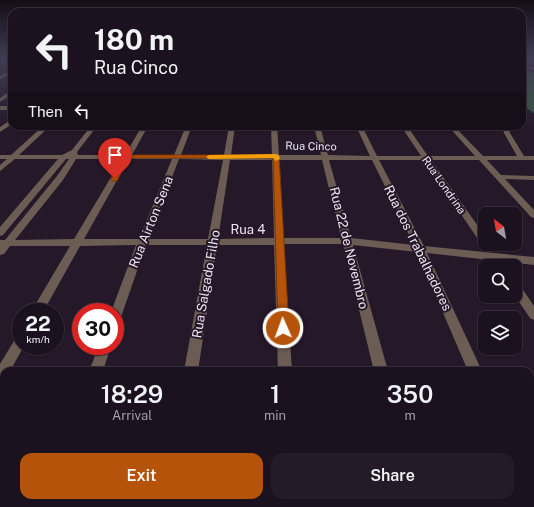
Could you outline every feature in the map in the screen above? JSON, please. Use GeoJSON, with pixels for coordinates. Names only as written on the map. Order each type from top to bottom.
{"type":"FeatureCollection","features":[{"type":"Feature","properties":{"kind":"street"},"geometry":{"type":"LineString","coordinates":[[0,169],[43,130]]}},
{"type":"Feature","properties":{"kind":"street"},"geometry":{"type":"LineString","coordinates":[[0,252],[4,243],[91,130]]}},
{"type":"Feature","properties":{"kind":"street"},"geometry":{"type":"LineString","coordinates":[[42,303],[143,130]]}},
{"type":"Feature","properties":{"kind":"street","name":"Rua Airton Sena"},"geometry":{"type":"LineString","coordinates":[[120,303],[142,243],[178,157],[188,130]]}},
{"type":"Feature","properties":{"kind":"street","name":"Rua Salgado Filho"},"geometry":{"type":"LineString","coordinates":[[192,367],[231,130]]}},
{"type":"Feature","properties":{"kind":"street"},"geometry":{"type":"LineString","coordinates":[[274,130],[285,367]]}},
{"type":"Feature","properties":{"kind":"street","name":"Rua 22 de Novembro"},"geometry":{"type":"LineString","coordinates":[[318,130],[381,367]]}},
{"type":"Feature","properties":{"kind":"street","name":"Rua dos Trabalhadores"},"geometry":{"type":"LineString","coordinates":[[361,130],[420,248],[473,367]]}},
{"type":"Feature","properties":{"kind":"street","name":"Rua Londrina"},"geometry":{"type":"LineString","coordinates":[[407,130],[478,233]]}},
{"type":"Feature","properties":{"kind":"street"},"geometry":{"type":"LineString","coordinates":[[456,130],[499,177],[530,207],[534,215]]}},
{"type":"Feature","properties":{"kind":"street"},"geometry":{"type":"LineString","coordinates":[[507,130],[522,158]]}},
{"type":"Feature","properties":{"kind":"street","name":"Rua Cinco"},"geometry":{"type":"LineString","coordinates":[[0,157],[64,157],[74,154],[178,157],[276,156],[326,158],[534,158]]}},
{"type":"Feature","properties":{"kind":"street"},"geometry":{"type":"LineString","coordinates":[[0,233],[64,157]]}},
{"type":"Feature","properties":{"kind":"street"},"geometry":{"type":"LineString","coordinates":[[499,177],[534,178]]}},
{"type":"Feature","properties":{"kind":"street","name":"Rua 4"},"geometry":{"type":"LineString","coordinates":[[4,243],[347,241],[420,248],[481,259]]}},
{"type":"Feature","properties":{"kind":"street","name":"Rua 4"},"geometry":{"type":"LineString","coordinates":[[522,261],[534,261]]}},
{"type":"Feature","properties":{"kind":"street"},"geometry":{"type":"LineString","coordinates":[[522,297],[534,315]]}},
{"type":"Feature","properties":{"kind":"street"},"geometry":{"type":"LineString","coordinates":[[5,367],[12,355]]}},
{"type":"Feature","properties":{"kind":"street"},"geometry":{"type":"LineString","coordinates":[[97,367],[102,355]]}},
{"type":"Feature","properties":{"kind":"green space"},"geometry":{"type":"Polygon","coordinates":[[[526,82],[534,82],[534,113],[526,108],[526,82]]]}},
{"type":"Feature","properties":{"kind":"waterway"},"geometry":{"type":"LineString","coordinates":[[526,86],[534,91]]}},
{"type":"Feature","properties":{"kind":"slow traffic"},"geometry":{"type":"LineString","coordinates":[[209,157],[276,156],[276,159]]}},
{"type":"Feature","properties":{"kind":"route"},"geometry":{"type":"LineString","coordinates":[[115,179],[127,156],[276,156],[283,328]]}}]}
